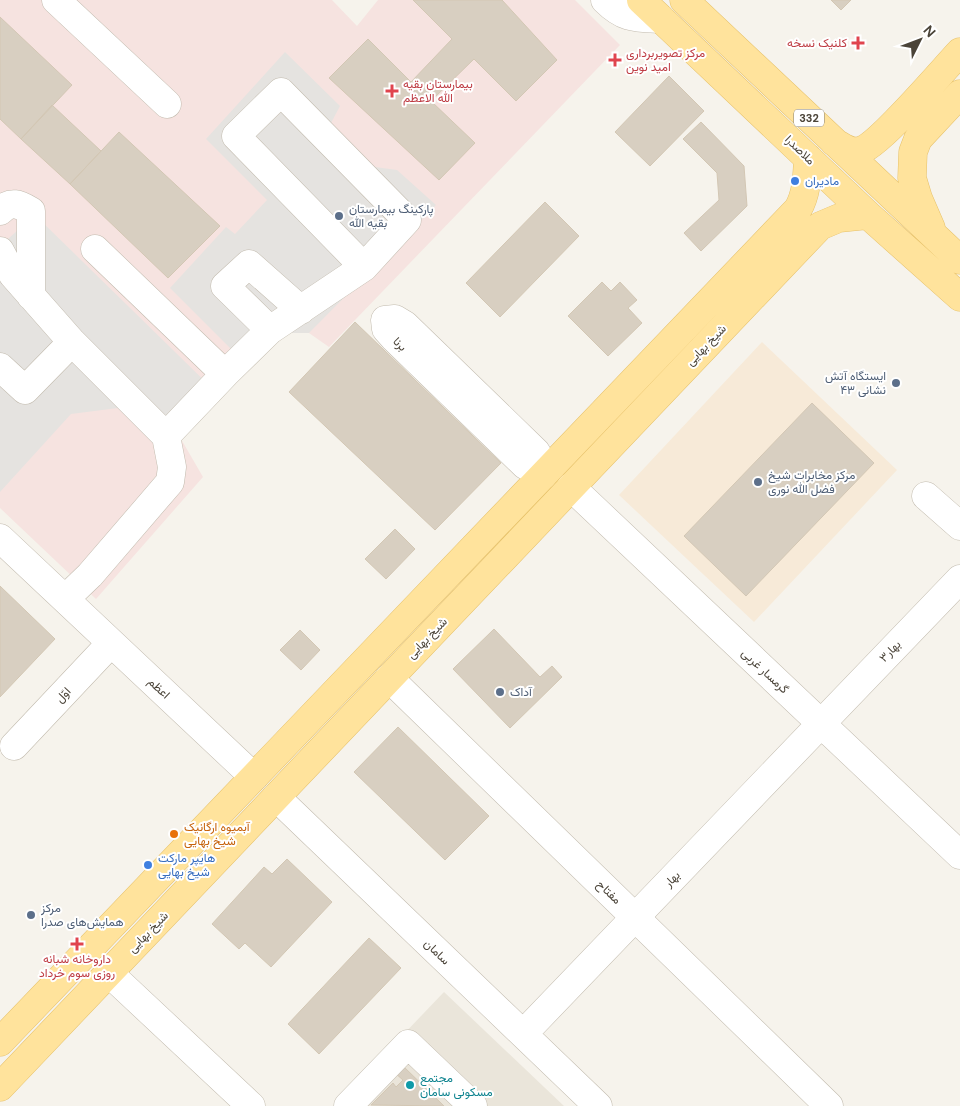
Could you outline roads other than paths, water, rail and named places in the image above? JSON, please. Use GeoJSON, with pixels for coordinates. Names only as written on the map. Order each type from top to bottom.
{"type":"FeatureCollection","features":[{"type":"Feature","properties":{"kind":"main road","name":"ملاصدرا"},"geometry":{"type":"LineString","coordinates":[[642,0],[808,158],[960,297]]}},
{"type":"Feature","properties":{"kind":"main road","name":"332"},"geometry":{"type":"LineString","coordinates":[[684,0],[960,260]]}},
{"type":"Feature","properties":{"kind":"main road"},"geometry":{"type":"LineString","coordinates":[[834,142],[850,151],[857,151],[876,141],[960,52]]}},
{"type":"Feature","properties":{"kind":"main road"},"geometry":{"type":"LineString","coordinates":[[934,236],[918,198],[911,172],[913,152],[918,139],[960,94]]}},
{"type":"Feature","properties":{"kind":"main road"},"geometry":{"type":"LineString","coordinates":[[876,141],[911,172]]}},
{"type":"Feature","properties":{"kind":"main road"},"geometry":{"type":"LineString","coordinates":[[0,1042],[798,209],[806,188],[808,158]]}},
{"type":"Feature","properties":{"kind":"main road"},"geometry":{"type":"LineString","coordinates":[[806,188],[839,218]]}},
{"type":"Feature","properties":{"kind":"main road","name":"شیخ بهایی"},"geometry":{"type":"LineString","coordinates":[[0,1087],[820,226],[839,218],[868,214]]}},
{"type":"Feature","properties":{"kind":"main road"},"geometry":{"type":"LineString","coordinates":[[254,777],[276,797]]}},
{"type":"Feature","properties":{"kind":"main road"},"geometry":{"type":"LineString","coordinates":[[57,982],[80,1004]]}},
{"type":"Feature","properties":{"kind":"street"},"geometry":{"type":"LineString","coordinates":[[56,0],[166,104]]}},
{"type":"Feature","properties":{"kind":"street"},"geometry":{"type":"LineString","coordinates":[[605,0],[615,10],[625,16],[661,19]]}},
{"type":"Feature","properties":{"kind":"street"},"geometry":{"type":"LineString","coordinates":[[166,436],[270,330],[364,267],[406,220],[281,92],[236,136],[364,267]]}},
{"type":"Feature","properties":{"kind":"street"},"geometry":{"type":"LineString","coordinates":[[0,211],[5,206],[19,204],[30,211],[31,296]]}},
{"type":"Feature","properties":{"kind":"street"},"geometry":{"type":"LineString","coordinates":[[95,249],[225,374]]}},
{"type":"Feature","properties":{"kind":"street"},"geometry":{"type":"LineString","coordinates":[[0,251],[12,275],[72,342],[166,436],[172,467],[170,482],[90,575],[65,599]]}},
{"type":"Feature","properties":{"kind":"street"},"geometry":{"type":"LineString","coordinates":[[270,330],[225,286],[249,264],[301,310]]}},
{"type":"Feature","properties":{"kind":"street","name":"برنا"},"geometry":{"type":"LineString","coordinates":[[395,319],[405,325],[536,452],[545,472],[525,465],[401,345],[386,328],[385,320],[395,319]]}},
{"type":"Feature","properties":{"kind":"street"},"geometry":{"type":"LineString","coordinates":[[0,367],[25,390],[72,342]]}},
{"type":"Feature","properties":{"kind":"street","name":"گرمسار غربی"},"geometry":{"type":"LineString","coordinates":[[571,487],[960,855]]}},
{"type":"Feature","properties":{"kind":"street"},"geometry":{"type":"LineString","coordinates":[[926,496],[960,526]]}},
{"type":"Feature","properties":{"kind":"street","name":"اعظم"},"geometry":{"type":"LineString","coordinates":[[0,538],[254,777]]}},
{"type":"Feature","properties":{"kind":"street","name":"بهار۳"},"geometry":{"type":"LineString","coordinates":[[821,724],[960,579]]}},
{"type":"Feature","properties":{"kind":"street","name":"اوّل"},"geometry":{"type":"LineString","coordinates":[[14,746],[111,643]]}},
{"type":"Feature","properties":{"kind":"street","name":"مفتاح"},"geometry":{"type":"LineString","coordinates":[[389,678],[829,1106]]}},
{"type":"Feature","properties":{"kind":"street","name":"بهار"},"geometry":{"type":"LineString","coordinates":[[523,1034],[821,724]]}},
{"type":"Feature","properties":{"kind":"street","name":"سامان"},"geometry":{"type":"LineString","coordinates":[[276,797],[598,1106]]}},
{"type":"Feature","properties":{"kind":"street"},"geometry":{"type":"LineString","coordinates":[[108,973],[251,1106]]}},
{"type":"Feature","properties":{"kind":"street"},"geometry":{"type":"LineString","coordinates":[[348,1106],[408,1044],[473,1106]]}},
{"type":"Feature","properties":{"kind":"place","name":"کلنیک نسخه"},"geometry":{"type":"Point","coordinates":[858,43]}},
{"type":"Feature","properties":{"kind":"place","name":"مرکز تصویربرداری امید نوین"},"geometry":{"type":"Point","coordinates":[615,60]}},
{"type":"Feature","properties":{"kind":"place","name":"بیمارستان بقیه الله الاعظم"},"geometry":{"type":"Point","coordinates":[392,91]}},
{"type":"Feature","properties":{"kind":"place","name":"مادیران"},"geometry":{"type":"Point","coordinates":[795,181]}},
{"type":"Feature","properties":{"kind":"place","name":"پارکینگ بیمارستان بقیه الله"},"geometry":{"type":"Point","coordinates":[339,216]}},
{"type":"Feature","properties":{"kind":"place","name":"ایستگاه آتش نشانی ۴۳"},"geometry":{"type":"Point","coordinates":[896,383]}},
{"type":"Feature","properties":{"kind":"place","name":"مرکز مخابرات شیخ فضل الله نوری"},"geometry":{"type":"Point","coordinates":[758,482]}},
{"type":"Feature","properties":{"kind":"place","name":"آداک"},"geometry":{"type":"Point","coordinates":[500,692]}},
{"type":"Feature","properties":{"kind":"place","name":"آبمیوه ارگانیک شیخ بهایی"},"geometry":{"type":"Point","coordinates":[174,834]}},
{"type":"Feature","properties":{"kind":"place","name":"هایپر مارکت شیخ بهایی"},"geometry":{"type":"Point","coordinates":[148,865]}},
{"type":"Feature","properties":{"kind":"place","name":"مرکز همایش‌های صدرا"},"geometry":{"type":"Point","coordinates":[31,915]}},
{"type":"Feature","properties":{"kind":"place","name":"داروخانه شبانه روزی سوم خرداد"},"geometry":{"type":"Point","coordinates":[77,944]}},
{"type":"Feature","properties":{"kind":"place","name":"مجتمع مسکونی سامان"},"geometry":{"type":"Point","coordinates":[410,1085]}}]}
